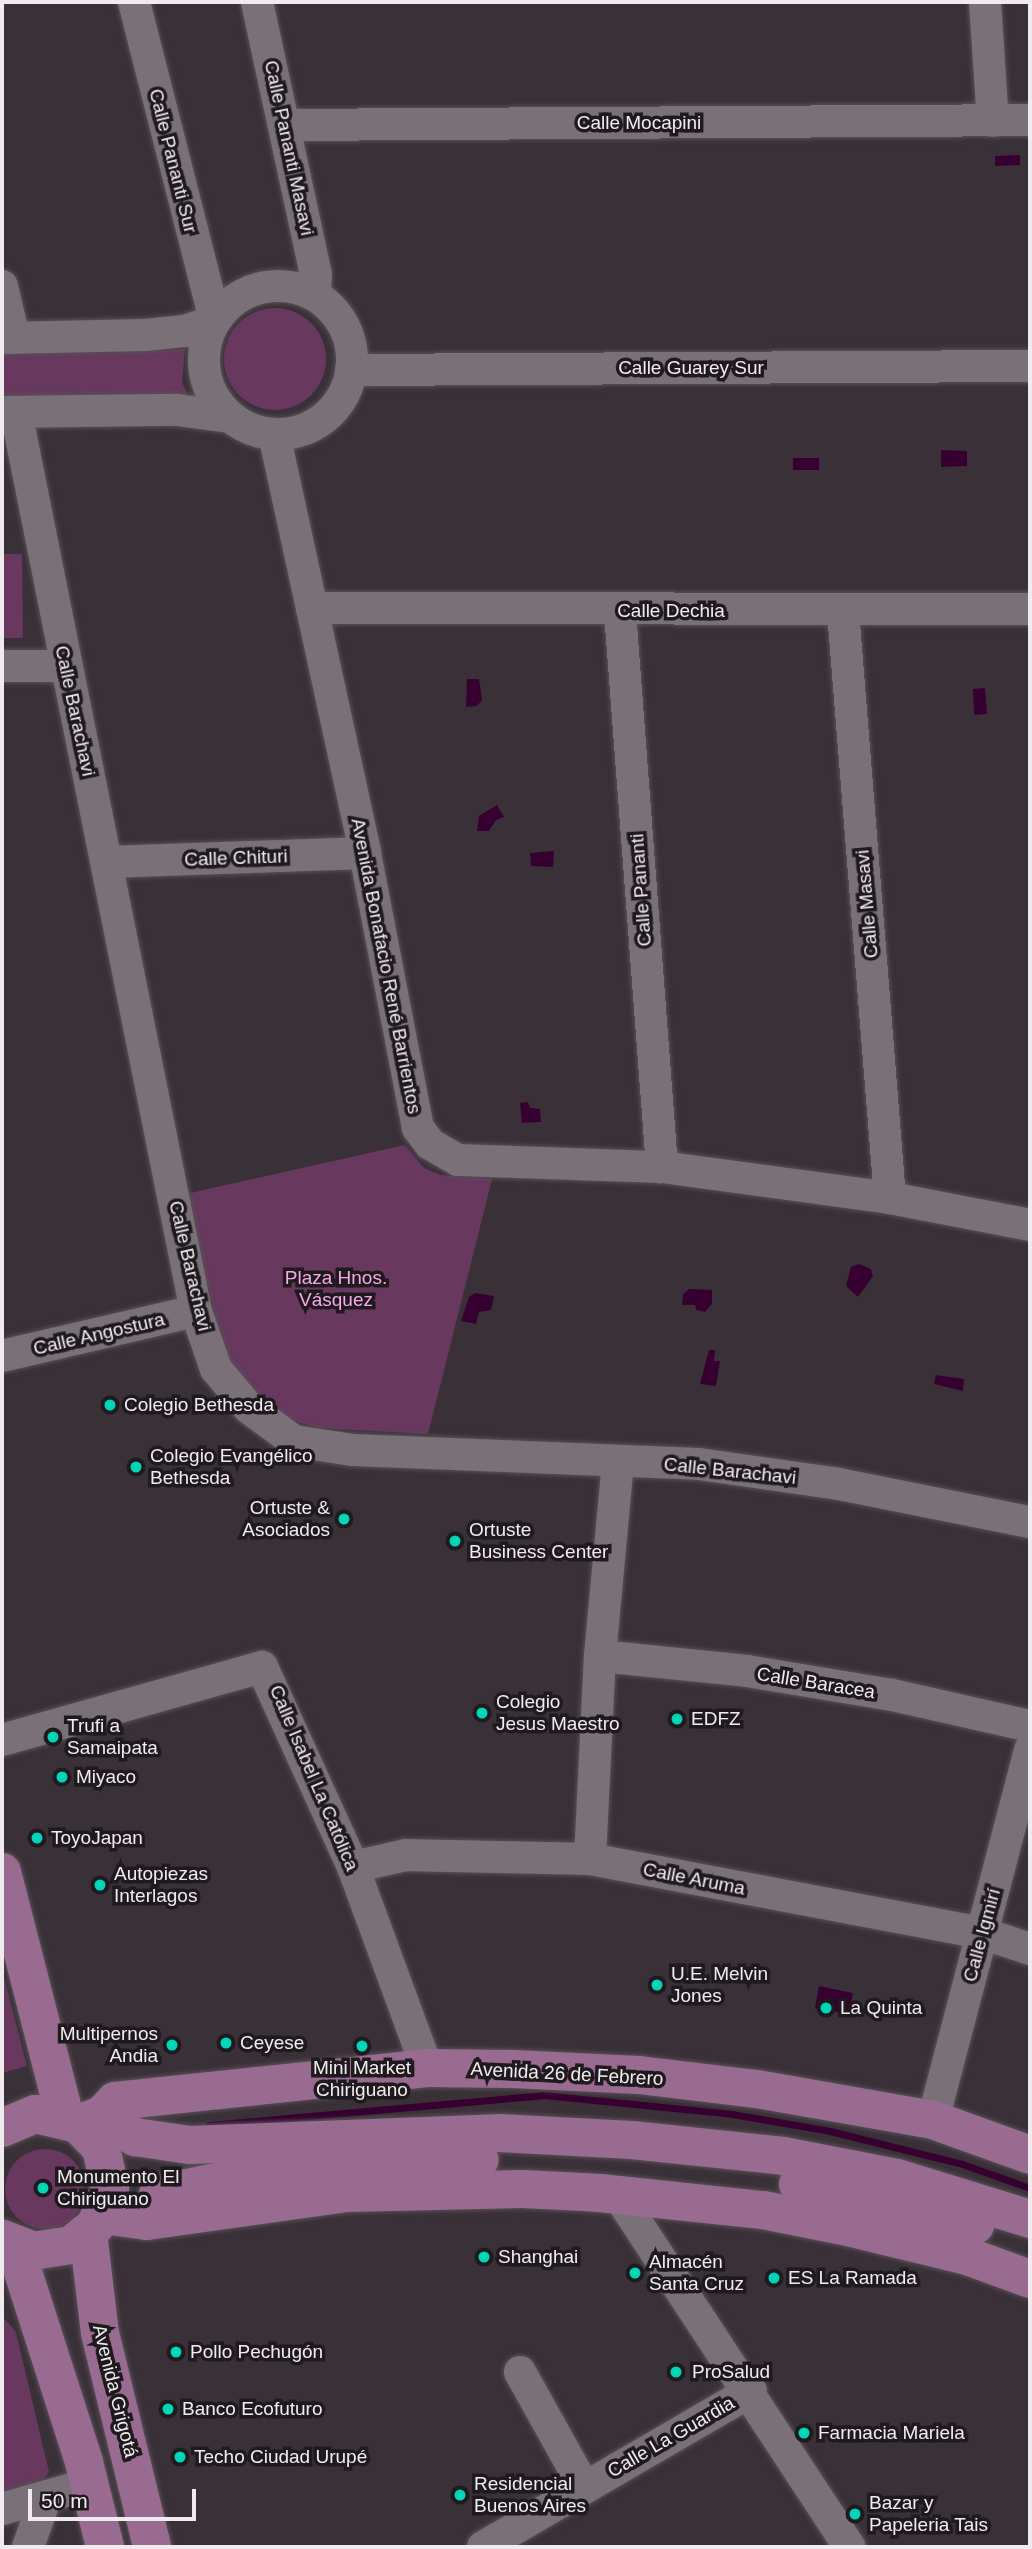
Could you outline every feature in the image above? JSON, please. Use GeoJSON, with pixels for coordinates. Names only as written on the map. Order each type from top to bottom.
{"type":"FeatureCollection","features":[{"type":"Feature","properties":{"kind":"main road"},"geometry":{"type":"LineString","coordinates":[[2,1872],[82,2119]]}},
{"type":"Feature","properties":{"kind":"main road","name":"Avenida 26 de Febrero"},"geometry":{"type":"LineString","coordinates":[[82,2119],[115,2101],[427,2068],[639,2075],[757,2088],[933,2120],[1030,2155]]}},
{"type":"Feature","properties":{"kind":"main road"},"geometry":{"type":"LineString","coordinates":[[2,2128],[35,2115],[82,2119],[135,2137],[190,2146],[499,2133],[632,2140],[783,2156],[897,2178],[1030,2220]]}},
{"type":"Feature","properties":{"kind":"main road","name":"Avenida Grigotá"},"geometry":{"type":"LineString","coordinates":[[82,2119],[107,2160],[110,2188],[104,2222],[100,2333],[152,2547]]}},
{"type":"Feature","properties":{"kind":"main road"},"geometry":{"type":"LineString","coordinates":[[105,2547],[87,2473],[8,2245],[53,2250],[149,2196],[255,2174],[501,2158],[788,2182],[991,2229],[1030,2245]]}},
{"type":"Feature","properties":{"kind":"main road"},"geometry":{"type":"LineString","coordinates":[[104,2222],[147,2221],[347,2193],[522,2189],[763,2210],[848,2227],[967,2256],[1030,2279]]}},
{"type":"Feature","properties":{"kind":"main road"},"geometry":{"type":"LineString","coordinates":[[87,2473],[99,2490],[115,2547]]}},
{"type":"Feature","properties":{"kind":"street","name":"Calle Pananti Sur"},"geometry":{"type":"LineString","coordinates":[[134,2],[214,320]]}},
{"type":"Feature","properties":{"kind":"street","name":"Calle Pananti Masavi"},"geometry":{"type":"LineString","coordinates":[[257,2],[316,275],[315,295]]}},
{"type":"Feature","properties":{"kind":"street"},"geometry":{"type":"LineString","coordinates":[[985,2],[993,121],[1030,120]]}},
{"type":"Feature","properties":{"kind":"street","name":"Calle Mocapini"},"geometry":{"type":"LineString","coordinates":[[285,125],[993,121]]}},
{"type":"Feature","properties":{"kind":"street"},"geometry":{"type":"LineString","coordinates":[[2,286],[8,338],[146,335],[185,331],[214,320],[246,292],[269,286],[292,286],[315,295],[345,327],[351,370],[333,410],[296,432],[274,434],[250,429],[230,416],[214,398],[205,374],[204,349],[214,320]]}},
{"type":"Feature","properties":{"kind":"street","name":"Calle Guarey Sur"},"geometry":{"type":"LineString","coordinates":[[351,370],[1030,366]]}},
{"type":"Feature","properties":{"kind":"street"},"geometry":{"type":"LineString","coordinates":[[9,412],[177,410],[230,416]]}},
{"type":"Feature","properties":{"kind":"street","name":"Calle Barachavi"},"geometry":{"type":"LineString","coordinates":[[9,412],[108,862],[197,1311],[216,1369],[249,1408],[294,1441],[353,1450],[699,1464],[839,1484],[1030,1522]]}},
{"type":"Feature","properties":{"kind":"street","name":"Avenida Bonafacio René Barrientos"},"geometry":{"type":"LineString","coordinates":[[274,434],[365,853],[418,1128],[430,1144],[458,1160],[662,1167],[890,1198],[1030,1225]]}},
{"type":"Feature","properties":{"kind":"street","name":"Calle Dechia"},"geometry":{"type":"LineString","coordinates":[[312,608],[620,612],[1030,610]]}},
{"type":"Feature","properties":{"kind":"street","name":"Calle Masavi"},"geometry":{"type":"LineString","coordinates":[[843,611],[890,1198]]}},
{"type":"Feature","properties":{"kind":"street","name":"Calle Pananti"},"geometry":{"type":"LineString","coordinates":[[620,612],[662,1167]]}},
{"type":"Feature","properties":{"kind":"street"},"geometry":{"type":"LineString","coordinates":[[2,666],[65,666]]}},
{"type":"Feature","properties":{"kind":"street","name":"Calle Chituri"},"geometry":{"type":"LineString","coordinates":[[108,862],[365,853]]}},
{"type":"Feature","properties":{"kind":"street","name":"Calle Angostura"},"geometry":{"type":"LineString","coordinates":[[2,1356],[197,1311]]}},
{"type":"Feature","properties":{"kind":"street"},"geometry":{"type":"LineString","coordinates":[[590,1859],[600,1656],[618,1462]]}},
{"type":"Feature","properties":{"kind":"street","name":"Calle Baracea"},"geometry":{"type":"LineString","coordinates":[[600,1656],[760,1673],[892,1695],[1030,1726]]}},
{"type":"Feature","properties":{"kind":"street","name":"Calle Isabel La Católica"},"geometry":{"type":"LineString","coordinates":[[2,1740],[262,1667],[353,1867],[427,2068]]}},
{"type":"Feature","properties":{"kind":"street","name":"Calle Igmirí"},"geometry":{"type":"LineString","coordinates":[[933,2120],[1030,1749]]}},
{"type":"Feature","properties":{"kind":"street","name":"Calle Aruma"},"geometry":{"type":"LineString","coordinates":[[353,1867],[406,1855],[590,1859],[982,1933],[1030,1949]]}},
{"type":"Feature","properties":{"kind":"street"},"geometry":{"type":"LineString","coordinates":[[619,2196],[751,2391],[850,2547]]}},
{"type":"Feature","properties":{"kind":"street"},"geometry":{"type":"LineString","coordinates":[[520,2372],[584,2487]]}},
{"type":"Feature","properties":{"kind":"street","name":"Calle La Guardia"},"geometry":{"type":"LineString","coordinates":[[483,2547],[751,2391]]}},
{"type":"Feature","properties":{"kind":"street"},"geometry":{"type":"LineString","coordinates":[[2,2509],[45,2499],[87,2473]]}},
{"type":"Feature","properties":{"kind":"street"},"geometry":{"type":"LineString","coordinates":[[28,2547],[45,2499]]}},
{"type":"Feature","properties":{"kind":"green space"},"geometry":{"type":"Polygon","coordinates":[[[275,308],[295,311],[318,330],[323,339],[326,359],[323,379],[304,402],[295,407],[275,410],[255,407],[232,388],[227,379],[224,359],[227,339],[246,316],[255,311],[275,308]]]}},
{"type":"Feature","properties":{"kind":"green space"},"geometry":{"type":"Polygon","coordinates":[[[185,349],[182,383],[189,396],[2,398],[2,352],[185,349]]]}},
{"type":"Feature","properties":{"kind":"green space"},"geometry":{"type":"Polygon","coordinates":[[[2,554],[22,554],[23,638],[2,638],[2,554]]]}},
{"type":"Feature","properties":{"kind":"green space","name":"Plaza Hnos. Vásquez"},"geometry":{"type":"Polygon","coordinates":[[[405,1145],[424,1168],[441,1175],[492,1179],[428,1434],[319,1428],[295,1421],[252,1391],[225,1358],[186,1194],[405,1145]]]}},
{"type":"Feature","properties":{"kind":"green space"},"geometry":{"type":"Polygon","coordinates":[[[2,1969],[27,2066],[2,2073],[2,1969]]]}},
{"type":"Feature","properties":{"kind":"green space"},"geometry":{"type":"Polygon","coordinates":[[[45,2149],[60,2152],[73,2161],[82,2174],[85,2189],[82,2204],[73,2217],[60,2226],[45,2229],[30,2226],[17,2217],[8,2204],[5,2189],[8,2174],[17,2161],[30,2152],[45,2149]]]}},
{"type":"Feature","properties":{"kind":"green space"},"geometry":{"type":"Polygon","coordinates":[[[2,2316],[16,2332],[49,2472],[41,2484],[2,2492],[2,2316]]]}},
{"type":"Feature","properties":{"kind":"shaded area"},"geometry":{"type":"Polygon","coordinates":[[[1020,155],[1020,165],[995,166],[995,156],[1020,155]]]}},
{"type":"Feature","properties":{"kind":"shaded area"},"geometry":{"type":"Polygon","coordinates":[[[941,450],[967,451],[967,466],[941,467],[941,450]]]}},
{"type":"Feature","properties":{"kind":"shaded area"},"geometry":{"type":"Polygon","coordinates":[[[793,458],[819,458],[819,470],[793,470],[793,458]]]}},
{"type":"Feature","properties":{"kind":"shaded area"},"geometry":{"type":"Polygon","coordinates":[[[467,679],[479,679],[482,700],[477,706],[466,707],[467,679]]]}},
{"type":"Feature","properties":{"kind":"shaded area"},"geometry":{"type":"Polygon","coordinates":[[[985,688],[987,714],[974,715],[973,689],[985,688]]]}},
{"type":"Feature","properties":{"kind":"shaded area"},"geometry":{"type":"Polygon","coordinates":[[[497,805],[504,817],[496,820],[489,831],[477,831],[479,816],[497,805]]]}},
{"type":"Feature","properties":{"kind":"shaded area"},"geometry":{"type":"Polygon","coordinates":[[[554,851],[553,867],[531,866],[530,853],[554,851]]]}},
{"type":"Feature","properties":{"kind":"shaded area"},"geometry":{"type":"Polygon","coordinates":[[[528,1102],[530,1108],[540,1109],[541,1122],[522,1123],[520,1103],[528,1102]]]}},
{"type":"Feature","properties":{"kind":"shaded area"},"geometry":{"type":"Polygon","coordinates":[[[859,1264],[871,1269],[873,1276],[858,1297],[846,1286],[851,1267],[859,1264]]]}},
{"type":"Feature","properties":{"kind":"shaded area"},"geometry":{"type":"Polygon","coordinates":[[[689,1289],[712,1290],[712,1304],[705,1312],[696,1310],[695,1305],[682,1305],[683,1294],[689,1289]]]}},
{"type":"Feature","properties":{"kind":"shaded area"},"geometry":{"type":"Polygon","coordinates":[[[475,1293],[494,1296],[491,1310],[479,1312],[476,1324],[461,1321],[469,1297],[475,1293]]]}},
{"type":"Feature","properties":{"kind":"shaded area"},"geometry":{"type":"Polygon","coordinates":[[[709,1350],[715,1350],[714,1361],[720,1361],[716,1386],[700,1384],[709,1350]]]}},
{"type":"Feature","properties":{"kind":"shaded area"},"geometry":{"type":"Polygon","coordinates":[[[936,1375],[964,1379],[963,1391],[934,1384],[936,1375]]]}},
{"type":"Feature","properties":{"kind":"shaded area"},"geometry":{"type":"Polygon","coordinates":[[[819,1986],[853,1993],[849,2014],[815,2008],[819,1986]]]}},
{"type":"Feature","properties":{"kind":"waterway"},"geometry":{"type":"LineString","coordinates":[[209,2125],[543,2095],[732,2114],[830,2131],[962,2164],[1030,2188]]}},
{"type":"Feature","properties":{"kind":"place","name":"Colegio Bethesda"},"geometry":{"type":"Point","coordinates":[110,1405]}},
{"type":"Feature","properties":{"kind":"place","name":"Colegio Evangélico Bethesda"},"geometry":{"type":"Point","coordinates":[136,1467]}},
{"type":"Feature","properties":{"kind":"place","name":"Ortuste & Asociados"},"geometry":{"type":"Point","coordinates":[344,1519]}},
{"type":"Feature","properties":{"kind":"place","name":"Ortuste Business Center"},"geometry":{"type":"Point","coordinates":[455,1541]}},
{"type":"Feature","properties":{"kind":"place","name":"Colegio Jesus Maestro"},"geometry":{"type":"Point","coordinates":[482,1713]}},
{"type":"Feature","properties":{"kind":"place","name":"EDFZ"},"geometry":{"type":"Point","coordinates":[677,1719]}},
{"type":"Feature","properties":{"kind":"place","name":"Trufi a Samaipata"},"geometry":{"type":"Point","coordinates":[53,1737]}},
{"type":"Feature","properties":{"kind":"place","name":"Miyaco"},"geometry":{"type":"Point","coordinates":[62,1777]}},
{"type":"Feature","properties":{"kind":"place","name":"ToyoJapan"},"geometry":{"type":"Point","coordinates":[37,1838]}},
{"type":"Feature","properties":{"kind":"place","name":"Autopiezas Interlagos"},"geometry":{"type":"Point","coordinates":[100,1885]}},
{"type":"Feature","properties":{"kind":"place","name":"U.E. Melvin Jones"},"geometry":{"type":"Point","coordinates":[657,1985]}},
{"type":"Feature","properties":{"kind":"place","name":"La Quinta"},"geometry":{"type":"Point","coordinates":[826,2008]}},
{"type":"Feature","properties":{"kind":"place","name":"Ceyese"},"geometry":{"type":"Point","coordinates":[226,2043]}},
{"type":"Feature","properties":{"kind":"place","name":"Multipernos Andia"},"geometry":{"type":"Point","coordinates":[172,2045]}},
{"type":"Feature","properties":{"kind":"place","name":"Mini Market Chiriguano"},"geometry":{"type":"Point","coordinates":[362,2046]}},
{"type":"Feature","properties":{"kind":"place","name":"Monumento El Chiriguano"},"geometry":{"type":"Point","coordinates":[43,2188]}},
{"type":"Feature","properties":{"kind":"place","name":"Shanghai"},"geometry":{"type":"Point","coordinates":[484,2257]}},
{"type":"Feature","properties":{"kind":"place","name":"Almacén Santa Cruz"},"geometry":{"type":"Point","coordinates":[635,2273]}},
{"type":"Feature","properties":{"kind":"place","name":"ES La Ramada"},"geometry":{"type":"Point","coordinates":[774,2278]}},
{"type":"Feature","properties":{"kind":"place","name":"Pollo Pechugón"},"geometry":{"type":"Point","coordinates":[176,2352]}},
{"type":"Feature","properties":{"kind":"place","name":"ProSalud"},"geometry":{"type":"Point","coordinates":[676,2372]}},
{"type":"Feature","properties":{"kind":"place","name":"Banco Ecofuturo"},"geometry":{"type":"Point","coordinates":[168,2409]}},
{"type":"Feature","properties":{"kind":"place","name":"Farmacia Mariela"},"geometry":{"type":"Point","coordinates":[804,2433]}},
{"type":"Feature","properties":{"kind":"place","name":"Techo Ciudad Urupé"},"geometry":{"type":"Point","coordinates":[180,2457]}},
{"type":"Feature","properties":{"kind":"place","name":"Residencial Buenos Aires"},"geometry":{"type":"Point","coordinates":[460,2495]}},
{"type":"Feature","properties":{"kind":"place","name":"Bazar y Papeleria Tais"},"geometry":{"type":"Point","coordinates":[855,2514]}}]}
